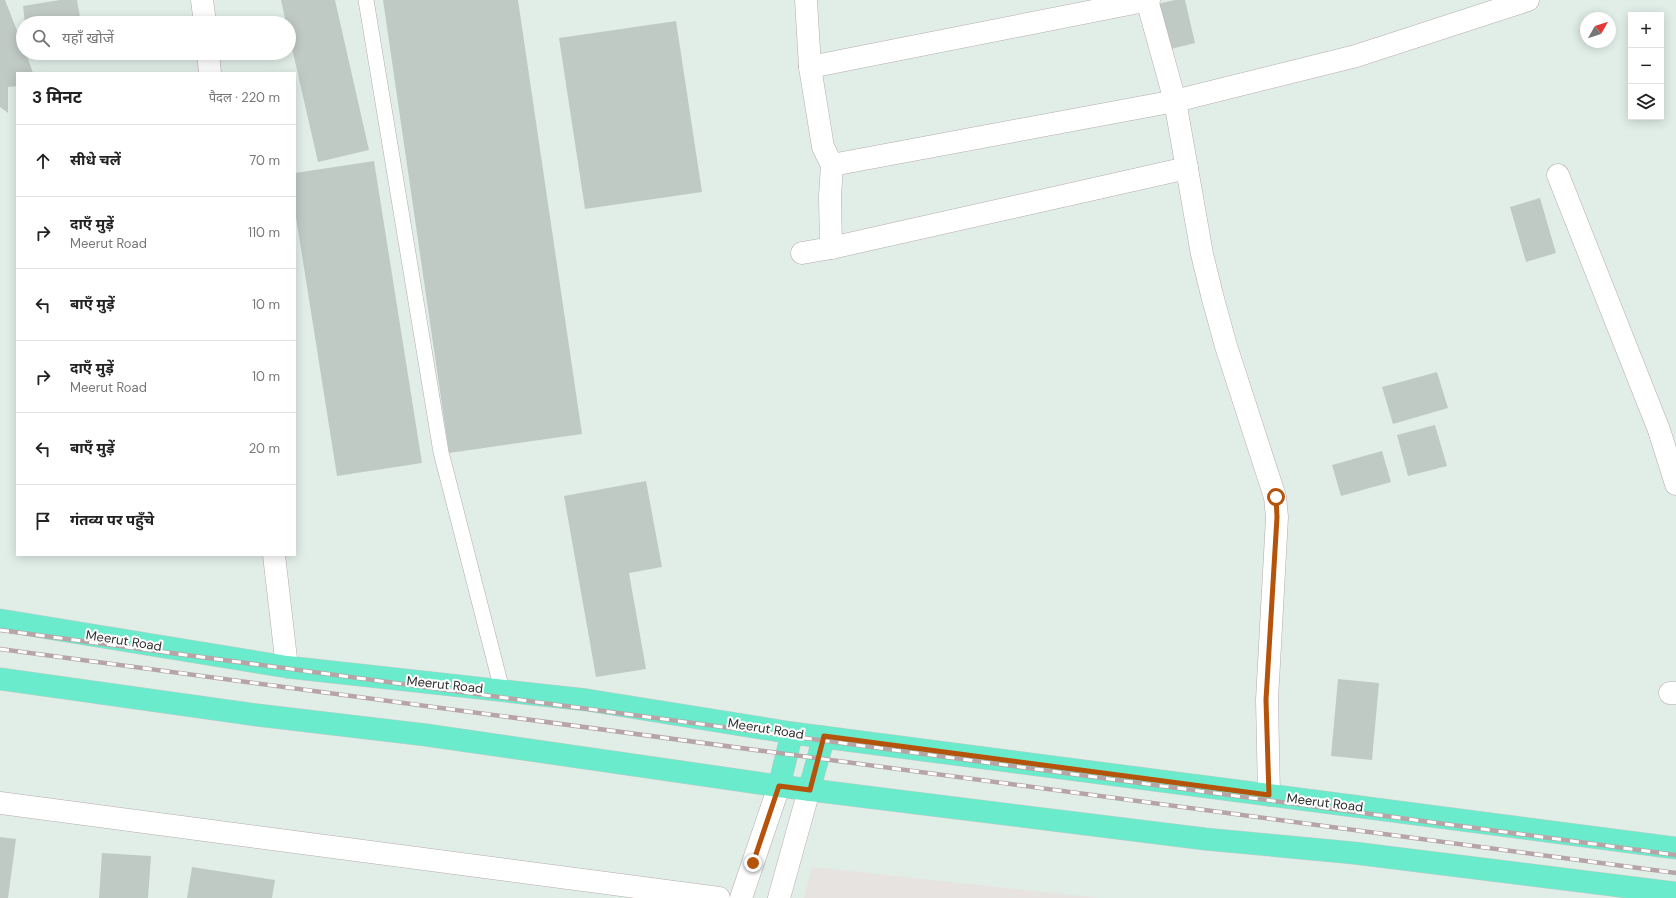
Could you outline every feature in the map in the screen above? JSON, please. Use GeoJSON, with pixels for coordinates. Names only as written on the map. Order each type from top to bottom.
{"type":"FeatureCollection","features":[{"type":"Feature","properties":{"kind":"main road","name":"Meerut Road"},"geometry":{"type":"LineString","coordinates":[[0,620],[287,667],[587,700],[792,733],[1676,848]]}},
{"type":"Feature","properties":{"kind":"main road"},"geometry":{"type":"LineString","coordinates":[[0,679],[257,715],[426,735],[810,790],[1197,838],[1354,853],[1676,893]]}},
{"type":"Feature","properties":{"kind":"main road"},"geometry":{"type":"LineString","coordinates":[[779,786],[792,733]]}},
{"type":"Feature","properties":{"kind":"main road"},"geometry":{"type":"LineString","coordinates":[[810,790],[824,736]]}},
{"type":"Feature","properties":{"kind":"street"},"geometry":{"type":"LineString","coordinates":[[202,0],[204,16]]}},
{"type":"Feature","properties":{"kind":"street"},"geometry":{"type":"LineString","coordinates":[[806,0],[810,68],[823,147],[832,165],[830,196],[831,248]]}},
{"type":"Feature","properties":{"kind":"street"},"geometry":{"type":"LineString","coordinates":[[810,68],[1147,0],[1175,101],[1202,254],[1212,295],[1226,346],[1276,497],[1277,517],[1266,700],[1269,795]]}},
{"type":"Feature","properties":{"kind":"street"},"geometry":{"type":"LineString","coordinates":[[832,165],[1175,101],[1356,56],[1528,0]]}},
{"type":"Feature","properties":{"kind":"street"},"geometry":{"type":"LineString","coordinates":[[209,60],[210,72]]}},
{"type":"Feature","properties":{"kind":"street"},"geometry":{"type":"LineString","coordinates":[[802,253],[831,248],[1187,168]]}},
{"type":"Feature","properties":{"kind":"street"},"geometry":{"type":"LineString","coordinates":[[1558,175],[1659,430],[1676,484]]}},
{"type":"Feature","properties":{"kind":"street"},"geometry":{"type":"LineString","coordinates":[[274,556],[287,667]]}},
{"type":"Feature","properties":{"kind":"street"},"geometry":{"type":"LineString","coordinates":[[741,898],[779,786]]}},
{"type":"Feature","properties":{"kind":"street"},"geometry":{"type":"LineString","coordinates":[[779,898],[810,790]]}},
{"type":"Feature","properties":{"kind":"street"},"geometry":{"type":"LineString","coordinates":[[0,803],[110,816],[719,898]]}},
{"type":"Feature","properties":{"kind":"street"},"geometry":{"type":"LineString","coordinates":[[753,863],[786,872]]}},
{"type":"Feature","properties":{"kind":"lane"},"geometry":{"type":"LineString","coordinates":[[366,0],[441,452],[502,690]]}},
{"type":"Feature","properties":{"kind":"shaded area"},"geometry":{"type":"Polygon","coordinates":[[[812,867],[1099,898],[804,898],[812,867]]]}},
{"type":"Feature","properties":{"kind":"building"},"geometry":{"type":"Polygon","coordinates":[[[0,0],[5,0],[16,28],[16,60],[28,60],[33,72],[16,72],[16,86],[8,87],[8,113],[0,107],[0,0]]]}},
{"type":"Feature","properties":{"kind":"building"},"geometry":{"type":"Polygon","coordinates":[[[60,0],[77,0],[80,16],[24,16],[23,6],[60,0]]]}},
{"type":"Feature","properties":{"kind":"building"},"geometry":{"type":"Polygon","coordinates":[[[281,0],[335,0],[369,150],[318,162],[295,60],[296,60],[296,16],[284,16],[281,0]]]}},
{"type":"Feature","properties":{"kind":"building"},"geometry":{"type":"Polygon","coordinates":[[[383,0],[518,0],[582,434],[449,453],[383,0]]]}},
{"type":"Feature","properties":{"kind":"building"},"geometry":{"type":"Polygon","coordinates":[[[1175,0],[1185,0],[1195,43],[1167,50],[1157,4],[1175,0]]]}},
{"type":"Feature","properties":{"kind":"building"},"geometry":{"type":"Polygon","coordinates":[[[676,21],[702,192],[585,209],[559,38],[676,21]]]}},
{"type":"Feature","properties":{"kind":"building"},"geometry":{"type":"Polygon","coordinates":[[[374,161],[422,463],[337,476],[296,217],[296,173],[374,161]]]}},
{"type":"Feature","properties":{"kind":"building"},"geometry":{"type":"Polygon","coordinates":[[[1540,198],[1556,253],[1526,262],[1510,207],[1540,198]]]}},
{"type":"Feature","properties":{"kind":"building"},"geometry":{"type":"Polygon","coordinates":[[[1437,372],[1448,408],[1393,424],[1382,387],[1437,372]]]}},
{"type":"Feature","properties":{"kind":"building"},"geometry":{"type":"Polygon","coordinates":[[[1435,425],[1447,466],[1408,476],[1397,435],[1435,425]]]}},
{"type":"Feature","properties":{"kind":"building"},"geometry":{"type":"Polygon","coordinates":[[[1382,451],[1391,482],[1341,496],[1332,465],[1382,451]]]}},
{"type":"Feature","properties":{"kind":"building"},"geometry":{"type":"Polygon","coordinates":[[[646,481],[662,567],[629,573],[646,669],[596,677],[564,496],[646,481]]]}},
{"type":"Feature","properties":{"kind":"building"},"geometry":{"type":"Polygon","coordinates":[[[1338,679],[1379,683],[1372,760],[1331,756],[1338,679]]]}},
{"type":"Feature","properties":{"kind":"building"},"geometry":{"type":"Polygon","coordinates":[[[0,837],[16,839],[8,898],[0,898],[0,837]]]}},
{"type":"Feature","properties":{"kind":"building"},"geometry":{"type":"Polygon","coordinates":[[[102,853],[151,856],[148,898],[99,898],[102,853]]]}},
{"type":"Feature","properties":{"kind":"building"},"geometry":{"type":"Polygon","coordinates":[[[192,867],[275,880],[272,898],[187,898],[192,867]]]}},
{"type":"Feature","properties":{"kind":"railway"},"geometry":{"type":"LineString","coordinates":[[0,630],[1676,855]]}},
{"type":"Feature","properties":{"kind":"railway"},"geometry":{"type":"LineString","coordinates":[[0,649],[1676,873]]}},
{"type":"Feature","properties":{"kind":"route"},"geometry":{"type":"LineString","coordinates":[[753,863],[779,786],[810,790],[824,736],[1269,795],[1266,700],[1277,517],[1276,497]]}}]}
